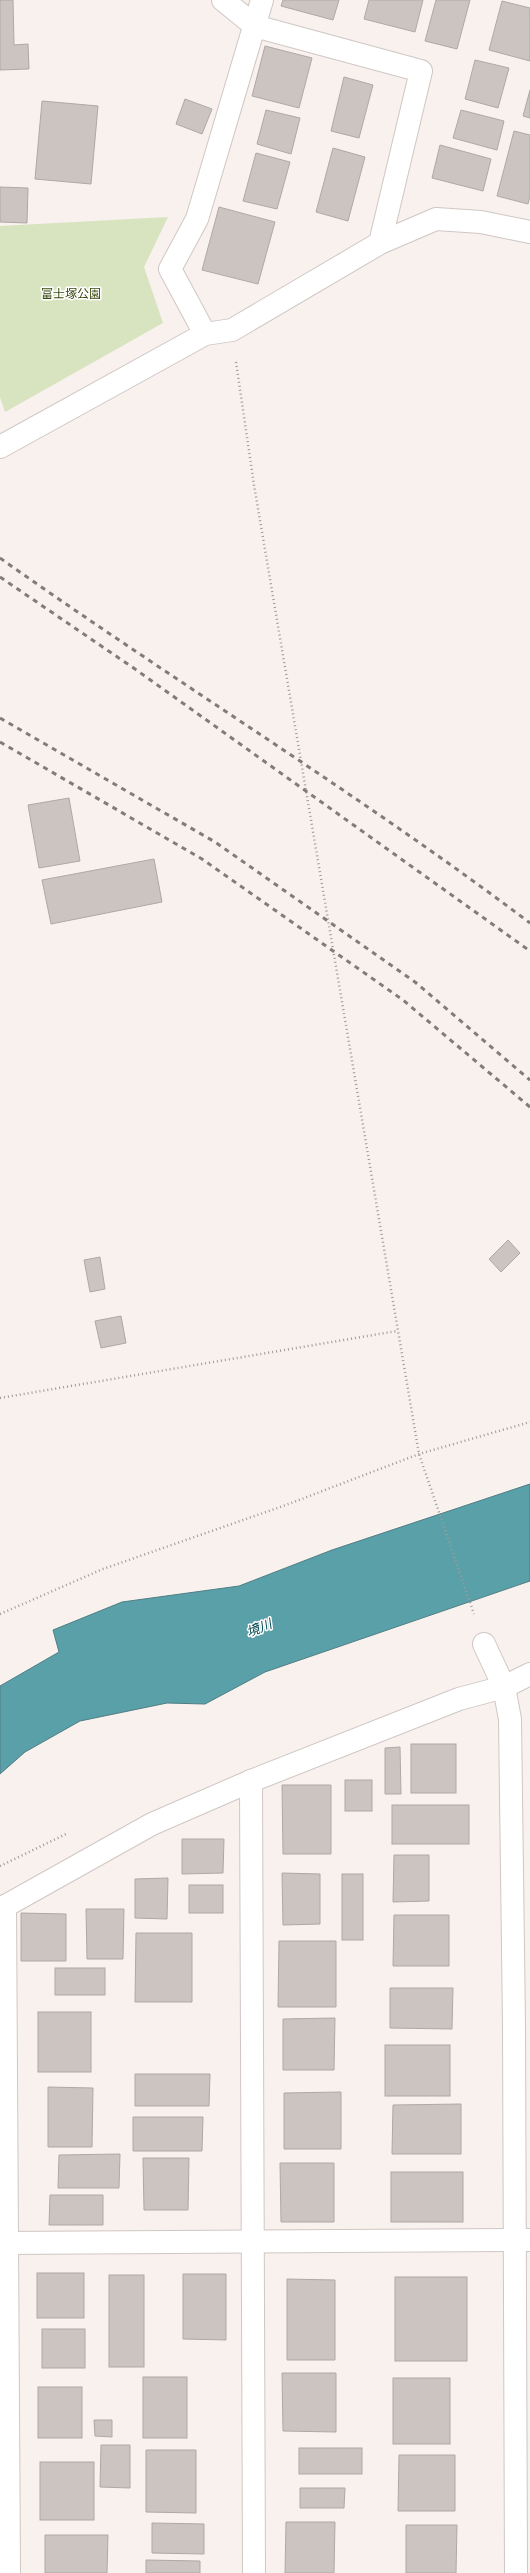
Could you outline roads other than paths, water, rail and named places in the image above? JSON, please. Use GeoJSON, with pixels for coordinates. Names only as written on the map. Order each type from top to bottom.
{"type":"FeatureCollection","features":[{"type":"Feature","properties":{"kind":"street"},"geometry":{"type":"LineString","coordinates":[[223,0],[255,26],[421,71],[380,243]]}},
{"type":"Feature","properties":{"kind":"street"},"geometry":{"type":"LineString","coordinates":[[205,334],[170,269],[197,218],[262,0]]}},
{"type":"Feature","properties":{"kind":"street"},"geometry":{"type":"LineString","coordinates":[[0,447],[205,334],[232,330],[380,243],[436,219],[481,222],[530,232]]}},
{"type":"Feature","properties":{"kind":"street"},"geometry":{"type":"LineString","coordinates":[[484,1644],[504,1687],[510,1727],[523,2240],[516,2573]]}},
{"type":"Feature","properties":{"kind":"street"},"geometry":{"type":"LineString","coordinates":[[9,2573],[4,2243],[2,1908],[152,1824],[251,1781],[459,1699],[504,1687],[530,1674]]}},
{"type":"Feature","properties":{"kind":"street"},"geometry":{"type":"LineString","coordinates":[[251,1781],[254,2573]]}},
{"type":"Feature","properties":{"kind":"street"},"geometry":{"type":"LineString","coordinates":[[4,2243],[523,2240]]}},
{"type":"Feature","properties":{"kind":"water","name":"境川"},"geometry":{"type":"Polygon","coordinates":[[[530,1484],[530,1581],[265,1672],[205,1704],[167,1703],[80,1721],[25,1752],[0,1774],[0,1686],[59,1652],[53,1630],[122,1602],[239,1586],[332,1550],[530,1484]]]}},
{"type":"Feature","properties":{"kind":"railway"},"geometry":{"type":"LineString","coordinates":[[0,558],[400,829],[530,923]]}},
{"type":"Feature","properties":{"kind":"railway"},"geometry":{"type":"LineString","coordinates":[[0,577],[135,669],[530,951]]}},
{"type":"Feature","properties":{"kind":"railway"},"geometry":{"type":"LineString","coordinates":[[0,718],[215,842],[415,982],[530,1080]]}},
{"type":"Feature","properties":{"kind":"railway"},"geometry":{"type":"LineString","coordinates":[[0,742],[202,859],[403,1000],[530,1107]]}},
{"type":"Feature","properties":{"kind":"park label","name":"富士塚公園"},"geometry":{"type":"Point","coordinates":[71,294]}}]}
